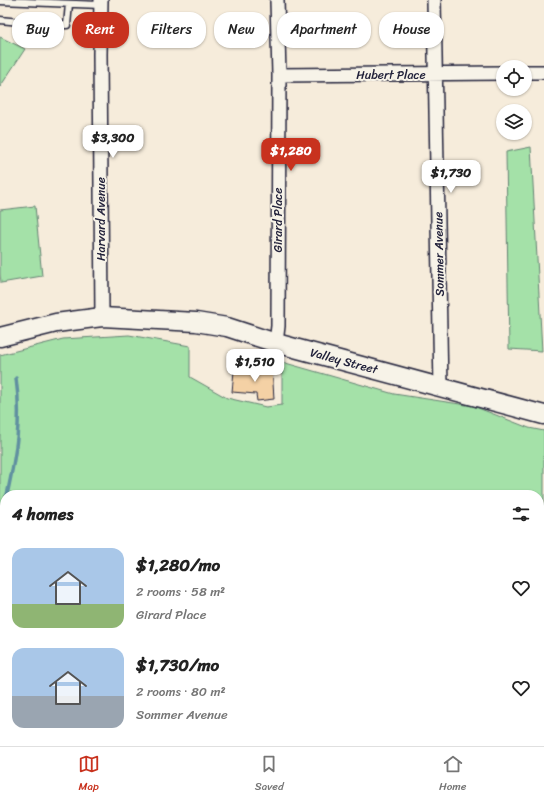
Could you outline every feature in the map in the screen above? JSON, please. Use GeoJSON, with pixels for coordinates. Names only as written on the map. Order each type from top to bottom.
{"type":"FeatureCollection","features":[{"type":"Feature","properties":{"kind":"main road","name":"Valley Street"},"geometry":{"type":"LineString","coordinates":[[0,337],[56,323],[102,317],[196,322],[227,327],[276,343],[544,415]]}},
{"type":"Feature","properties":{"kind":"street","name":"Girard Place"},"geometry":{"type":"LineString","coordinates":[[276,343],[278,318],[279,75],[277,0]]}},
{"type":"Feature","properties":{"kind":"street","name":"Sommer Avenue"},"geometry":{"type":"LineString","coordinates":[[434,0],[441,388]]}},
{"type":"Feature","properties":{"kind":"street","name":"Harvard Avenue"},"geometry":{"type":"LineString","coordinates":[[101,2],[102,317]]}},
{"type":"Feature","properties":{"kind":"street"},"geometry":{"type":"LineString","coordinates":[[532,72],[544,72]]}},
{"type":"Feature","properties":{"kind":"street","name":"Hubert Place"},"geometry":{"type":"LineString","coordinates":[[279,75],[496,73]]}},
{"type":"Feature","properties":{"kind":"lane"},"geometry":{"type":"LineString","coordinates":[[0,1],[69,4],[101,2]]}},
{"type":"Feature","properties":{"kind":"lane"},"geometry":{"type":"LineString","coordinates":[[0,20],[50,25],[67,24],[69,4]]}},
{"type":"Feature","properties":{"kind":"green space"},"geometry":{"type":"Polygon","coordinates":[[[0,37],[12,43],[12,48],[25,49],[0,87],[0,37]]]}},
{"type":"Feature","properties":{"kind":"green space"},"geometry":{"type":"Polygon","coordinates":[[[531,147],[542,351],[509,349],[506,152],[531,147]]]}},
{"type":"Feature","properties":{"kind":"green space"},"geometry":{"type":"Polygon","coordinates":[[[35,206],[42,276],[1,283],[0,210],[35,206]]]}},
{"type":"Feature","properties":{"kind":"green space"},"geometry":{"type":"Polygon","coordinates":[[[129,335],[190,346],[190,377],[227,398],[266,407],[282,405],[282,362],[394,394],[473,406],[529,428],[544,431],[544,490],[0,490],[0,355],[63,339],[129,335]]]}},
{"type":"Feature","properties":{"kind":"building"},"geometry":{"type":"Polygon","coordinates":[[[272,367],[274,399],[257,401],[256,394],[232,392],[234,371],[272,367]]]}},
{"type":"Feature","properties":{"kind":"waterway"},"geometry":{"type":"LineString","coordinates":[[8,490],[17,437],[18,393],[16,378]]}}]}
